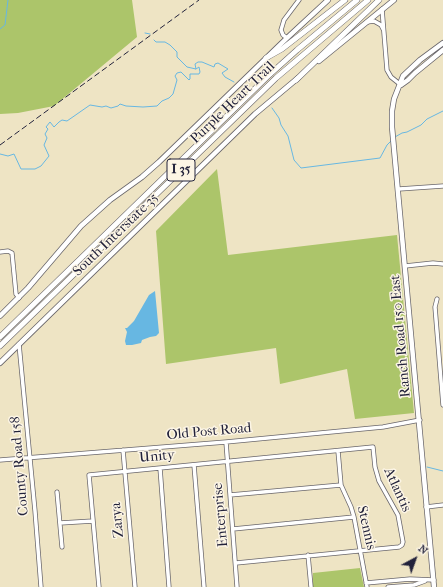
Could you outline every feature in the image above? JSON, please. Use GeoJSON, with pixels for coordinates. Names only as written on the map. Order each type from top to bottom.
{"type":"FeatureCollection","features":[{"type":"Feature","properties":{"kind":"highway"},"geometry":{"type":"LineString","coordinates":[[266,58],[282,49],[345,0]]}},
{"type":"Feature","properties":{"kind":"highway","name":"Purple Heart Trail"},"geometry":{"type":"LineString","coordinates":[[0,337],[267,77],[357,0]]}},
{"type":"Feature","properties":{"kind":"highway","name":"Purple Heart Trail"},"geometry":{"type":"LineString","coordinates":[[0,346],[259,94],[298,58],[368,0]]}},
{"type":"Feature","properties":{"kind":"highway"},"geometry":{"type":"LineString","coordinates":[[296,80],[379,0]]}},
{"type":"Feature","properties":{"kind":"main road","name":"South Interstate 35"},"geometry":{"type":"LineString","coordinates":[[0,316],[19,298],[81,226],[110,200],[159,162],[328,0]]}},
{"type":"Feature","properties":{"kind":"main road","name":"South Interstate 35"},"geometry":{"type":"LineString","coordinates":[[0,363],[255,114],[394,0]]}},
{"type":"Feature","properties":{"kind":"main road","name":"Ranch Road 150 East"},"geometry":{"type":"LineString","coordinates":[[434,587],[393,136],[392,111],[394,99],[401,85],[403,76],[443,43]]}},
{"type":"Feature","properties":{"kind":"main road","name":"Ranch Road 150 East"},"geometry":{"type":"LineString","coordinates":[[401,85],[443,50]]}},
{"type":"Feature","properties":{"kind":"street"},"geometry":{"type":"LineString","coordinates":[[287,38],[283,35],[281,30],[284,20],[299,0]]}},
{"type":"Feature","properties":{"kind":"street"},"geometry":{"type":"LineString","coordinates":[[382,10],[387,70],[391,77],[401,85]]}},
{"type":"Feature","properties":{"kind":"street"},"geometry":{"type":"LineString","coordinates":[[366,22],[374,21],[381,25],[384,32]]}},
{"type":"Feature","properties":{"kind":"street"},"geometry":{"type":"LineString","coordinates":[[399,189],[443,186]]}},
{"type":"Feature","properties":{"kind":"street"},"geometry":{"type":"LineString","coordinates":[[0,252],[8,251],[12,253],[16,294],[19,298]]}},
{"type":"Feature","properties":{"kind":"street"},"geometry":{"type":"LineString","coordinates":[[405,266],[433,263],[443,264]]}},
{"type":"Feature","properties":{"kind":"street"},"geometry":{"type":"LineString","coordinates":[[437,299],[435,307],[441,359],[443,405]]}},
{"type":"Feature","properties":{"kind":"street","name":"County Road 158"},"geometry":{"type":"LineString","coordinates":[[19,344],[41,587]]}},
{"type":"Feature","properties":{"kind":"street","name":"Old Post Road"},"geometry":{"type":"LineString","coordinates":[[0,460],[226,442],[383,427],[420,420]]}},
{"type":"Feature","properties":{"kind":"street","name":"Enterprise"},"geometry":{"type":"LineString","coordinates":[[226,442],[237,587]]}},
{"type":"Feature","properties":{"kind":"street","name":"Atlantis"},"geometry":{"type":"LineString","coordinates":[[228,461],[373,447],[374,467],[379,481],[398,515],[403,542],[402,546],[399,547],[236,563]]}},
{"type":"Feature","properties":{"kind":"street","name":"Zarya"},"geometry":{"type":"LineString","coordinates":[[123,450],[135,587]]}},
{"type":"Feature","properties":{"kind":"street","name":"Stennis"},"geometry":{"type":"LineString","coordinates":[[338,451],[341,485],[354,516],[367,585]]}},
{"type":"Feature","properties":{"kind":"street","name":"Unity"},"geometry":{"type":"LineString","coordinates":[[93,520],[89,475],[228,461]]}},
{"type":"Feature","properties":{"kind":"street"},"geometry":{"type":"LineString","coordinates":[[194,465],[204,587]]}},
{"type":"Feature","properties":{"kind":"street"},"geometry":{"type":"LineString","coordinates":[[160,468],[169,587]]}},
{"type":"Feature","properties":{"kind":"street"},"geometry":{"type":"LineString","coordinates":[[230,495],[341,485]]}},
{"type":"Feature","properties":{"kind":"street"},"geometry":{"type":"LineString","coordinates":[[57,492],[62,547]]}},
{"type":"Feature","properties":{"kind":"street"},"geometry":{"type":"LineString","coordinates":[[426,507],[443,505]]}},
{"type":"Feature","properties":{"kind":"street"},"geometry":{"type":"LineString","coordinates":[[233,529],[354,516]]}},
{"type":"Feature","properties":{"kind":"street"},"geometry":{"type":"LineString","coordinates":[[60,523],[93,520],[99,587]]}},
{"type":"Feature","properties":{"kind":"street"},"geometry":{"type":"LineString","coordinates":[[308,555],[311,587]]}},
{"type":"Feature","properties":{"kind":"street"},"geometry":{"type":"LineString","coordinates":[[367,585],[410,579],[434,580]]}},
{"type":"Feature","properties":{"kind":"street"},"geometry":{"type":"LineString","coordinates":[[388,587],[414,584],[426,580]]}},
{"type":"Feature","properties":{"kind":"green space"},"geometry":{"type":"Polygon","coordinates":[[[0,0],[132,0],[137,37],[54,106],[18,113],[0,114],[0,0]]]}},
{"type":"Feature","properties":{"kind":"green space"},"geometry":{"type":"Polygon","coordinates":[[[217,169],[228,255],[397,235],[414,413],[355,419],[347,369],[280,384],[276,348],[166,364],[156,231],[217,169]]]}},
{"type":"Feature","properties":{"kind":"green space"},"geometry":{"type":"Polygon","coordinates":[[[360,568],[364,587],[313,587],[313,573],[360,568]]]}},
{"type":"Feature","properties":{"kind":"water"},"geometry":{"type":"Polygon","coordinates":[[[155,291],[159,333],[156,336],[142,340],[141,343],[126,345],[125,341],[127,332],[125,328],[127,328],[134,321],[149,295],[155,291]]]}},
{"type":"Feature","properties":{"kind":"waterway"},"geometry":{"type":"LineString","coordinates":[[0,29],[5,25],[8,0]]}},
{"type":"Feature","properties":{"kind":"waterway"},"geometry":{"type":"LineString","coordinates":[[145,33],[150,34]]}},
{"type":"Feature","properties":{"kind":"waterway"},"geometry":{"type":"LineString","coordinates":[[154,40],[156,42],[165,42],[170,45],[177,52],[177,57],[187,67],[196,69],[195,64],[198,62],[214,67],[215,64],[218,63],[228,69],[222,73],[225,77],[234,82]]}},
{"type":"Feature","properties":{"kind":"waterway"},"geometry":{"type":"LineString","coordinates":[[0,154],[8,156],[14,154],[21,169],[35,169],[41,166],[49,156],[44,145],[47,138],[45,134],[48,129],[46,127],[50,122],[54,127],[62,120],[67,121],[90,105],[102,107],[106,106],[111,108],[120,104],[126,106],[143,107],[157,106],[173,94],[177,80],[175,76],[177,73],[181,72],[189,80],[190,74],[199,74],[199,67],[196,69]]}},
{"type":"Feature","properties":{"kind":"waterway"},"geometry":{"type":"LineString","coordinates":[[272,108],[288,136],[294,160],[301,168],[380,158],[391,141]]}},
{"type":"Feature","properties":{"kind":"waterway"},"geometry":{"type":"LineString","coordinates":[[395,137],[421,125],[427,119],[443,111]]}},
{"type":"Feature","properties":{"kind":"waterway"},"geometry":{"type":"LineString","coordinates":[[427,467],[443,471]]}},
{"type":"Feature","properties":{"kind":"railway"},"geometry":{"type":"LineString","coordinates":[[0,145],[199,0]]}}]}
